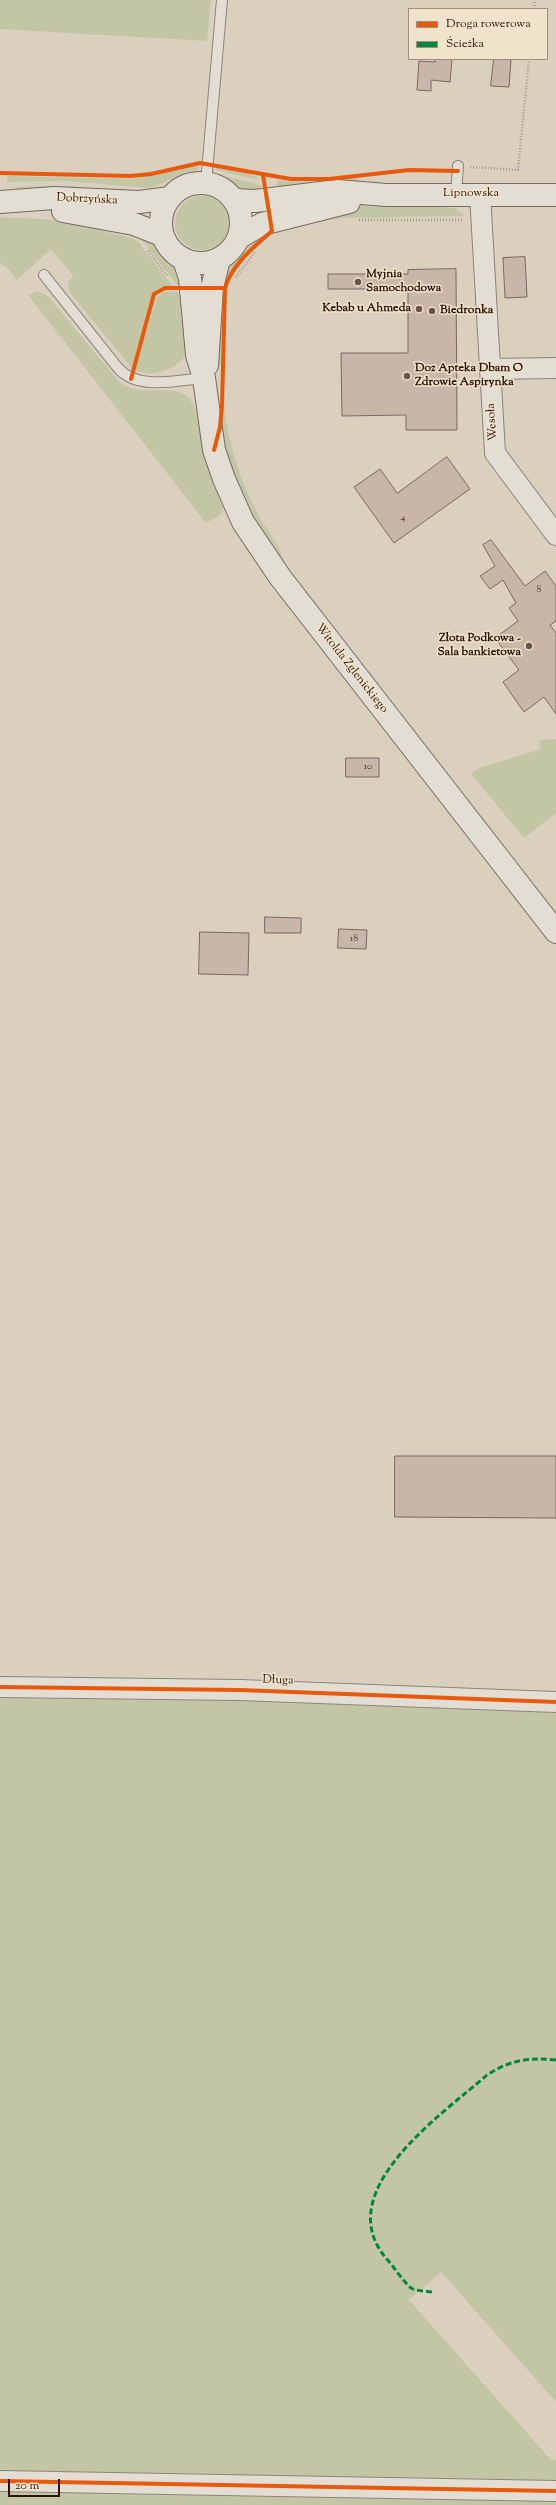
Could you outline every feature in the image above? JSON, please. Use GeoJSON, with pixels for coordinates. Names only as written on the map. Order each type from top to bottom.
{"type":"FeatureCollection","features":[{"type":"Feature","properties":{"kind":"main road"},"geometry":{"type":"LineString","coordinates":[[196,183],[206,183],[223,190],[234,200],[241,217],[248,242],[219,259],[203,264],[184,260],[171,250],[162,235],[162,218],[170,198],[184,187],[196,183]]}},
{"type":"Feature","properties":{"kind":"main road","name":"Lipnowska"},"geometry":{"type":"LineString","coordinates":[[234,200],[255,201],[337,191],[386,195],[556,195]]}},
{"type":"Feature","properties":{"kind":"main road","name":"Lipnowska"},"geometry":{"type":"LineString","coordinates":[[248,242],[256,226],[335,204],[386,195]]}},
{"type":"Feature","properties":{"kind":"main road","name":"Dobrzyńska"},"geometry":{"type":"LineString","coordinates":[[2,202],[54,198],[139,202],[170,198]]}},
{"type":"Feature","properties":{"kind":"main road","name":"Dobrzyńska"},"geometry":{"type":"LineString","coordinates":[[2,202],[109,219],[146,228],[162,235]]}},
{"type":"Feature","properties":{"kind":"main road","name":"Witolda Zglenickiego"},"geometry":{"type":"LineString","coordinates":[[204,378],[210,354],[212,288],[219,259]]}},
{"type":"Feature","properties":{"kind":"main road","name":"Witolda Zglenickiego"},"geometry":{"type":"LineString","coordinates":[[184,260],[190,278],[197,355],[204,378],[214,450],[232,500],[251,535],[304,608],[556,932]]}},
{"type":"Feature","properties":{"kind":"street","name":"Wesoła"},"geometry":{"type":"LineString","coordinates":[[480,194],[495,453],[556,535]]}},
{"type":"Feature","properties":{"kind":"street"},"geometry":{"type":"LineString","coordinates":[[489,369],[556,368]]}},
{"type":"Feature","properties":{"kind":"street","name":"Długa"},"geometry":{"type":"LineString","coordinates":[[0,1687],[264,1690],[556,1702]]}},
{"type":"Feature","properties":{"kind":"street"},"geometry":{"type":"LineString","coordinates":[[0,2481],[556,2491]]}},
{"type":"Feature","properties":{"kind":"lane"},"geometry":{"type":"LineString","coordinates":[[206,183],[222,0]]}},
{"type":"Feature","properties":{"kind":"lane"},"geometry":{"type":"LineString","coordinates":[[456,194],[458,166]]}},
{"type":"Feature","properties":{"kind":"lane"},"geometry":{"type":"LineString","coordinates":[[44,275],[126,376],[143,382],[204,378]]}},
{"type":"Feature","properties":{"kind":"path"},"geometry":{"type":"LineString","coordinates":[[458,166],[518,170],[529,60]]}},
{"type":"Feature","properties":{"kind":"path"},"geometry":{"type":"LineString","coordinates":[[356,220],[481,220]]}},
{"type":"Feature","properties":{"kind":"path"},"geometry":{"type":"LineString","coordinates":[[212,288],[225,288],[241,262],[248,242]]}},
{"type":"Feature","properties":{"kind":"green space"},"geometry":{"type":"Polygon","coordinates":[[[0,0],[211,0],[207,41],[0,29],[0,0]]]}},
{"type":"Feature","properties":{"kind":"green space"},"geometry":{"type":"Polygon","coordinates":[[[199,166],[198,170],[149,188],[67,181],[7,182],[7,176],[132,179],[199,166]]]}},
{"type":"Feature","properties":{"kind":"green space"},"geometry":{"type":"Polygon","coordinates":[[[216,167],[251,174],[260,180],[216,170],[216,167]]]}},
{"type":"Feature","properties":{"kind":"green space"},"geometry":{"type":"Polygon","coordinates":[[[219,175],[261,185],[262,194],[240,191],[219,175]]]}},
{"type":"Feature","properties":{"kind":"green space"},"geometry":{"type":"Polygon","coordinates":[[[359,177],[358,182],[279,191],[277,180],[316,182],[359,177]]]}},
{"type":"Feature","properties":{"kind":"green space"},"geometry":{"type":"Polygon","coordinates":[[[68,186],[130,191],[33,190],[11,187],[68,186]]]}},
{"type":"Feature","properties":{"kind":"green space"},"geometry":{"type":"Polygon","coordinates":[[[197,196],[207,196],[217,200],[225,208],[229,218],[229,228],[225,238],[217,246],[207,250],[197,250],[187,246],[179,238],[175,228],[175,218],[179,208],[187,200],[197,196]]]}},
{"type":"Feature","properties":{"kind":"green space"},"geometry":{"type":"Polygon","coordinates":[[[364,206],[431,206],[455,208],[465,216],[341,218],[288,227],[343,209],[364,206]]]}},
{"type":"Feature","properties":{"kind":"green space"},"geometry":{"type":"Polygon","coordinates":[[[0,217],[57,220],[132,238],[138,242],[172,285],[159,288],[152,295],[132,368],[70,293],[68,283],[73,275],[51,249],[17,280],[8,269],[0,263],[0,217]]]}},
{"type":"Feature","properties":{"kind":"green space"},"geometry":{"type":"Polygon","coordinates":[[[266,234],[246,251],[222,283],[225,268],[241,253],[247,243],[266,234]]]}},
{"type":"Feature","properties":{"kind":"green space"},"geometry":{"type":"Polygon","coordinates":[[[138,235],[158,243],[178,266],[186,285],[177,285],[138,235]]]}},
{"type":"Feature","properties":{"kind":"green space"},"geometry":{"type":"Polygon","coordinates":[[[37,291],[48,296],[120,383],[137,390],[170,390],[178,392],[185,395],[191,401],[202,430],[210,472],[222,498],[223,509],[220,515],[206,523],[28,295],[37,291]]]}},
{"type":"Feature","properties":{"kind":"green space"},"geometry":{"type":"Polygon","coordinates":[[[177,291],[181,298],[186,355],[176,365],[163,371],[149,373],[135,370],[156,299],[162,292],[177,291]]]}},
{"type":"Feature","properties":{"kind":"green space"},"geometry":{"type":"Polygon","coordinates":[[[218,301],[223,301],[221,366],[217,363],[218,301]]]}},
{"type":"Feature","properties":{"kind":"green space"},"geometry":{"type":"Polygon","coordinates":[[[224,405],[228,433],[235,460],[257,512],[277,545],[285,566],[256,521],[237,485],[230,468],[224,451],[222,436],[224,405]]]}},
{"type":"Feature","properties":{"kind":"green space"},"geometry":{"type":"Polygon","coordinates":[[[556,739],[556,813],[524,838],[471,774],[479,768],[541,749],[539,740],[556,739]]]}},
{"type":"Feature","properties":{"kind":"green space"},"geometry":{"type":"Polygon","coordinates":[[[0,1695],[216,1697],[556,1709],[556,2402],[441,2272],[409,2300],[552,2461],[556,2458],[556,2481],[550,2483],[0,2475],[0,1695]]]}},
{"type":"Feature","properties":{"kind":"green space"},"geometry":{"type":"Polygon","coordinates":[[[0,2489],[556,2498],[556,2505],[0,2505],[0,2489]]]}},
{"type":"Feature","properties":{"kind":"building"},"geometry":{"type":"Polygon","coordinates":[[[435,60],[452,60],[450,82],[431,80],[431,91],[417,90],[419,61],[435,62],[435,60]]]}},
{"type":"Feature","properties":{"kind":"building"},"geometry":{"type":"Polygon","coordinates":[[[494,60],[511,60],[509,87],[491,86],[494,60]]]}},
{"type":"Feature","properties":{"kind":"building"},"geometry":{"type":"Polygon","coordinates":[[[525,257],[527,297],[505,298],[503,258],[525,257]]]}},
{"type":"Feature","properties":{"kind":"building","name":"Biedronka"},"geometry":{"type":"Polygon","coordinates":[[[456,269],[457,430],[406,430],[406,415],[342,416],[341,353],[408,353],[408,289],[328,289],[328,274],[408,274],[408,270],[456,269]]]}},
{"type":"Feature","properties":{"kind":"building"},"geometry":{"type":"Polygon","coordinates":[[[447,457],[470,489],[394,543],[354,487],[380,469],[397,493],[447,457]]]}},
{"type":"Feature","properties":{"kind":"building","name":"Złota Podkowa - Sala bankietowa"},"geometry":{"type":"Polygon","coordinates":[[[491,540],[525,586],[545,571],[556,586],[556,621],[550,625],[556,633],[556,714],[544,697],[524,712],[503,682],[519,670],[495,638],[518,621],[509,608],[516,603],[503,580],[490,589],[480,576],[495,566],[483,545],[491,540]]]}},
{"type":"Feature","properties":{"kind":"building"},"geometry":{"type":"Polygon","coordinates":[[[346,758],[379,758],[379,777],[346,777],[346,758]]]}},
{"type":"Feature","properties":{"kind":"building"},"geometry":{"type":"Polygon","coordinates":[[[265,917],[301,918],[301,933],[265,933],[265,917]]]}},
{"type":"Feature","properties":{"kind":"building"},"geometry":{"type":"Polygon","coordinates":[[[339,929],[367,930],[366,949],[338,948],[339,929]]]}},
{"type":"Feature","properties":{"kind":"building"},"geometry":{"type":"Polygon","coordinates":[[[200,932],[249,933],[248,975],[199,974],[200,932]]]}},
{"type":"Feature","properties":{"kind":"building"},"geometry":{"type":"Polygon","coordinates":[[[395,1456],[556,1456],[556,1518],[395,1517],[395,1456]]]}},
{"type":"Feature","properties":{"kind":"marked path"},"geometry":{"type":"LineString","coordinates":[[432,2292],[411,2288],[386,2258],[372,2232],[372,2206],[382,2181],[399,2156],[421,2132],[487,2075],[504,2066],[528,2059],[556,2060]]}},
{"type":"Feature","properties":{"kind":"cycle path"},"geometry":{"type":"LineString","coordinates":[[0,173],[131,176],[151,174],[200,163],[291,179],[329,179],[409,170],[458,171]]}},
{"type":"Feature","properties":{"kind":"cycle path"},"geometry":{"type":"LineString","coordinates":[[131,379],[154,294],[165,288],[225,288],[228,279],[244,256],[272,231],[263,175]]}},
{"type":"Feature","properties":{"kind":"cycle path"},"geometry":{"type":"LineString","coordinates":[[214,450],[220,427],[222,406],[225,288]]}},
{"type":"Feature","properties":{"kind":"cycle path"},"geometry":{"type":"LineString","coordinates":[[0,1687],[240,1690],[556,1702]]}},
{"type":"Feature","properties":{"kind":"cycle path"},"geometry":{"type":"LineString","coordinates":[[0,2481],[556,2491]]}},
{"type":"Feature","properties":{"kind":"place","name":"Myjnia Samochodowa"},"geometry":{"type":"Point","coordinates":[358,282]}},
{"type":"Feature","properties":{"kind":"place","name":"Kebab u Ahmeda"},"geometry":{"type":"Point","coordinates":[419,309]}},
{"type":"Feature","properties":{"kind":"place","name":"Biedronka"},"geometry":{"type":"Point","coordinates":[432,311]}},
{"type":"Feature","properties":{"kind":"place","name":"Doz Apteka Dbam O Zdrowie Aspirynka"},"geometry":{"type":"Point","coordinates":[407,376]}},
{"type":"Feature","properties":{"kind":"place","name":"Złota Podkowa - Sala bankietowa"},"geometry":{"type":"Point","coordinates":[529,646]}}]}
